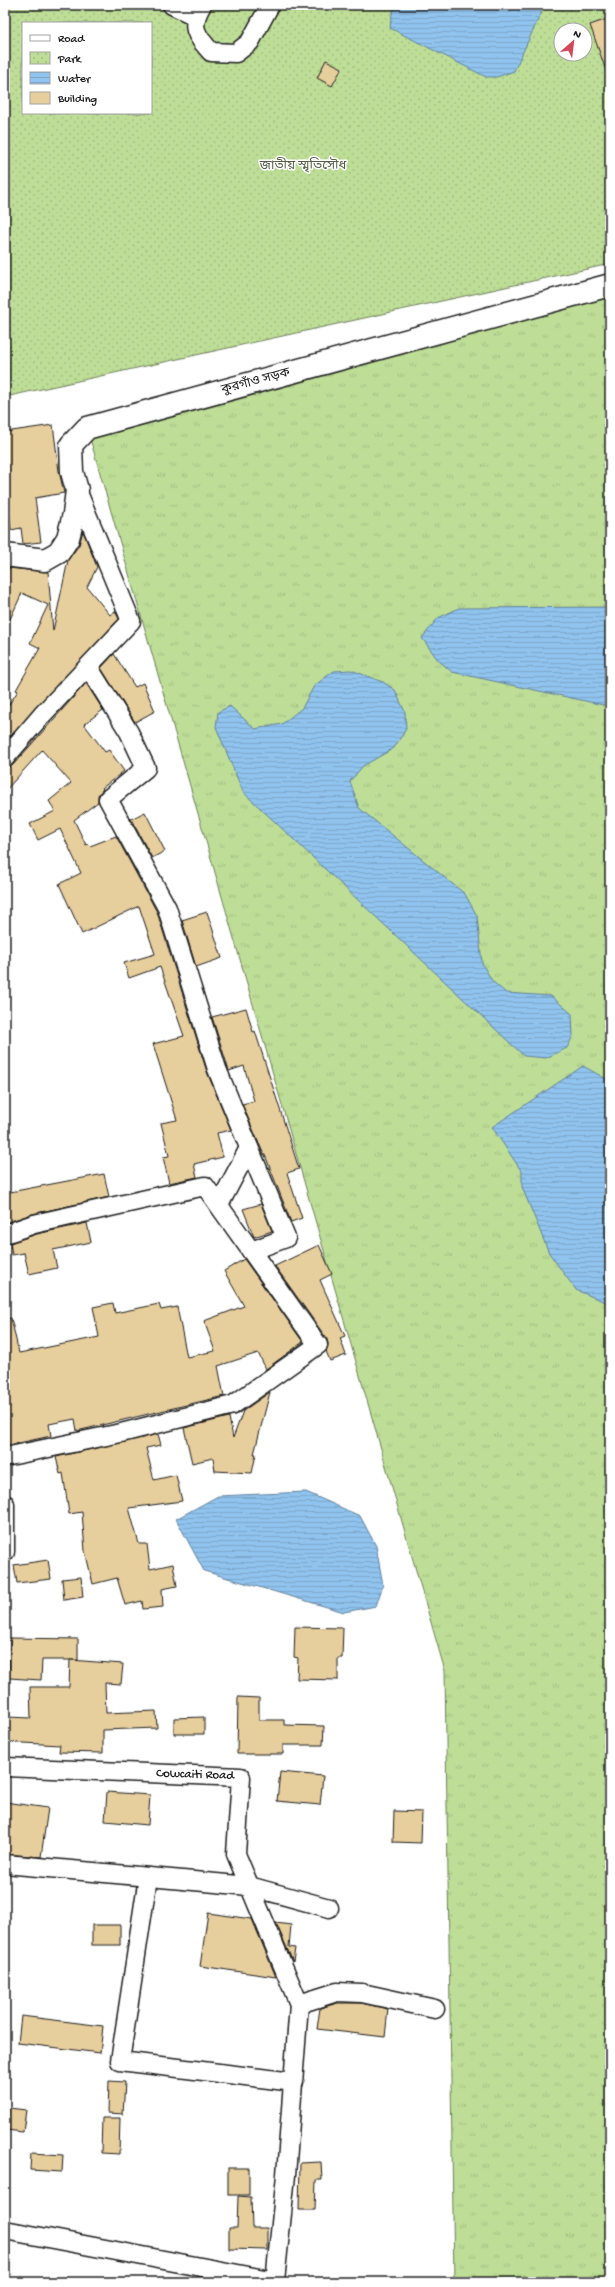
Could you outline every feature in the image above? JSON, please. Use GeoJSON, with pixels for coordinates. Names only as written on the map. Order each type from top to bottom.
{"type":"FeatureCollection","features":[{"type":"Feature","properties":{"kind":"street"},"geometry":{"type":"LineString","coordinates":[[172,5],[199,11],[196,36],[211,52],[236,53],[250,42],[270,5]]}},
{"type":"Feature","properties":{"kind":"street","name":"কুরগাঁও সড়ক"},"geometry":{"type":"LineString","coordinates":[[5,555],[45,560],[59,552],[68,538],[74,514],[77,490],[72,472],[71,445],[86,428],[610,285]]}},
{"type":"Feature","properties":{"kind":"street"},"geometry":{"type":"LineString","coordinates":[[5,758],[42,715],[89,668],[131,621],[77,490]]}},
{"type":"Feature","properties":{"kind":"street"},"geometry":{"type":"LineString","coordinates":[[89,668],[129,732],[146,768],[108,799],[167,908],[217,1069],[286,1238],[251,1251]]}},
{"type":"Feature","properties":{"kind":"street"},"geometry":{"type":"LineString","coordinates":[[219,1205],[249,1148]]}},
{"type":"Feature","properties":{"kind":"street"},"geometry":{"type":"LineString","coordinates":[[5,1234],[34,1224],[205,1186],[318,1345],[233,1405],[122,1433],[5,1457]]}},
{"type":"Feature","properties":{"kind":"street"},"geometry":{"type":"LineString","coordinates":[[5,1507],[5,1552]]}},
{"type":"Feature","properties":{"kind":"street","name":"Cowcaiti Road"},"geometry":{"type":"LineString","coordinates":[[5,1767],[241,1777],[236,1854],[299,2004]]}},
{"type":"Feature","properties":{"kind":"street"},"geometry":{"type":"LineString","coordinates":[[5,1864],[249,1886],[330,1908]]}},
{"type":"Feature","properties":{"kind":"street"},"geometry":{"type":"LineString","coordinates":[[148,1876],[120,2061],[294,2082]]}},
{"type":"Feature","properties":{"kind":"street"},"geometry":{"type":"LineString","coordinates":[[5,2230],[275,2282],[294,2082],[299,2004],[337,1992],[362,1993],[435,2009]]}},
{"type":"Feature","properties":{"kind":"green space","name":"জাতীয় স্মৃতিসৌধ"},"geometry":{"type":"Polygon","coordinates":[[[5,5],[610,5],[610,264],[5,397],[5,5]]]}},
{"type":"Feature","properties":{"kind":"green space"},"geometry":{"type":"Polygon","coordinates":[[[610,285],[610,2282],[454,2282],[445,1671],[87,428],[610,285]]]}},
{"type":"Feature","properties":{"kind":"water"},"geometry":{"type":"Polygon","coordinates":[[[396,5],[545,5],[514,71],[497,77],[486,77],[390,28],[392,14],[396,5]]]}},
{"type":"Feature","properties":{"kind":"water"},"geometry":{"type":"Polygon","coordinates":[[[610,607],[610,706],[452,672],[438,660],[422,638],[438,618],[459,608],[610,607]]]}},
{"type":"Feature","properties":{"kind":"water"},"geometry":{"type":"Polygon","coordinates":[[[351,670],[383,682],[395,690],[405,712],[406,729],[394,748],[363,766],[350,781],[359,808],[465,894],[477,916],[482,963],[492,981],[506,993],[551,996],[572,1014],[573,1036],[567,1048],[546,1058],[524,1056],[243,792],[216,727],[218,712],[230,706],[255,729],[282,724],[302,708],[314,686],[334,671],[351,670]]]}},
{"type":"Feature","properties":{"kind":"water"},"geometry":{"type":"Polygon","coordinates":[[[583,1066],[610,1081],[610,1304],[576,1290],[549,1253],[522,1187],[522,1172],[492,1127],[583,1066]]]}},
{"type":"Feature","properties":{"kind":"water"},"geometry":{"type":"Polygon","coordinates":[[[306,1492],[360,1516],[376,1546],[383,1585],[376,1606],[344,1612],[204,1571],[176,1519],[218,1496],[306,1492]]]}},
{"type":"Feature","properties":{"kind":"building"},"geometry":{"type":"Polygon","coordinates":[[[610,18],[610,75],[608,76],[593,34],[593,24],[610,18]]]}},
{"type":"Feature","properties":{"kind":"building"},"geometry":{"type":"Polygon","coordinates":[[[326,60],[342,68],[332,86],[317,78],[326,60]]]}},
{"type":"Feature","properties":{"kind":"building"},"geometry":{"type":"Polygon","coordinates":[[[53,425],[59,471],[64,493],[35,498],[41,542],[23,544],[21,528],[11,530],[9,511],[6,511],[5,432],[53,425]]]}},
{"type":"Feature","properties":{"kind":"building"},"geometry":{"type":"Polygon","coordinates":[[[83,531],[97,567],[87,587],[110,615],[115,611],[119,619],[5,742],[5,710],[18,691],[16,690],[40,648],[30,643],[48,605],[22,593],[5,630],[5,575],[8,568],[48,572],[53,631],[68,560],[79,545],[83,531]]]}},
{"type":"Feature","properties":{"kind":"building"},"geometry":{"type":"Polygon","coordinates":[[[114,654],[135,687],[143,683],[155,711],[135,722],[101,668],[114,654]]]}},
{"type":"Feature","properties":{"kind":"building"},"geometry":{"type":"Polygon","coordinates":[[[86,683],[103,710],[84,724],[105,752],[109,750],[124,771],[102,788],[103,789],[98,795],[98,802],[74,820],[86,845],[88,844],[90,846],[116,836],[157,912],[207,1072],[231,1130],[217,1133],[223,1157],[194,1164],[197,1177],[169,1183],[163,1157],[169,1156],[161,1123],[177,1120],[153,1044],[184,1036],[160,967],[129,978],[124,963],[155,954],[139,906],[82,934],[59,884],[81,873],[60,829],[38,840],[30,824],[55,811],[49,801],[71,783],[42,750],[5,791],[5,768],[13,765],[86,683]]]}},
{"type":"Feature","properties":{"kind":"building"},"geometry":{"type":"Polygon","coordinates":[[[145,812],[165,851],[152,858],[131,819],[145,812]]]}},
{"type":"Feature","properties":{"kind":"building"},"geometry":{"type":"Polygon","coordinates":[[[207,912],[222,958],[196,967],[182,920],[207,912]]]}},
{"type":"Feature","properties":{"kind":"building"},"geometry":{"type":"Polygon","coordinates":[[[246,1008],[253,1032],[255,1031],[299,1169],[287,1173],[302,1218],[291,1222],[265,1155],[242,1104],[254,1101],[244,1066],[229,1071],[212,1017],[246,1008]]]}},
{"type":"Feature","properties":{"kind":"building"},"geometry":{"type":"Polygon","coordinates":[[[104,1174],[109,1197],[32,1214],[5,1223],[5,1193],[104,1174]]]}},
{"type":"Feature","properties":{"kind":"building"},"geometry":{"type":"Polygon","coordinates":[[[261,1204],[272,1231],[254,1237],[243,1209],[261,1204]]]}},
{"type":"Feature","properties":{"kind":"building"},"geometry":{"type":"Polygon","coordinates":[[[87,1223],[91,1242],[53,1250],[57,1268],[29,1274],[24,1253],[12,1255],[10,1243],[37,1234],[87,1223]]]}},
{"type":"Feature","properties":{"kind":"building"},"geometry":{"type":"Polygon","coordinates":[[[319,1245],[332,1274],[320,1280],[345,1336],[340,1338],[346,1355],[330,1361],[326,1351],[328,1344],[327,1339],[275,1266],[319,1245]]]}},
{"type":"Feature","properties":{"kind":"building"},"geometry":{"type":"Polygon","coordinates":[[[244,1259],[303,1342],[266,1369],[258,1353],[218,1366],[224,1396],[77,1431],[75,1419],[49,1424],[51,1436],[5,1446],[5,1319],[11,1318],[19,1353],[99,1337],[93,1307],[113,1303],[115,1313],[159,1304],[161,1310],[177,1307],[187,1357],[215,1351],[204,1321],[244,1306],[224,1271],[244,1259]]]}},
{"type":"Feature","properties":{"kind":"building"},"geometry":{"type":"Polygon","coordinates":[[[270,1392],[254,1454],[256,1454],[252,1473],[215,1471],[213,1458],[192,1463],[184,1428],[229,1417],[233,1438],[243,1411],[270,1392]]]}},
{"type":"Feature","properties":{"kind":"building"},"geometry":{"type":"Polygon","coordinates":[[[158,1434],[161,1445],[146,1448],[154,1480],[176,1475],[182,1501],[129,1508],[139,1544],[147,1544],[150,1569],[173,1564],[177,1586],[162,1589],[163,1607],[143,1609],[142,1601],[125,1605],[117,1578],[93,1584],[85,1551],[82,1512],[69,1514],[63,1473],[60,1474],[56,1457],[158,1434]]]}},
{"type":"Feature","properties":{"kind":"building"},"geometry":{"type":"Polygon","coordinates":[[[48,1560],[51,1579],[17,1583],[14,1565],[48,1560]]]}},
{"type":"Feature","properties":{"kind":"building"},"geometry":{"type":"Polygon","coordinates":[[[81,1577],[83,1597],[64,1600],[62,1579],[81,1577]]]}},
{"type":"Feature","properties":{"kind":"building"},"geometry":{"type":"Polygon","coordinates":[[[295,1627],[343,1628],[342,1658],[338,1658],[338,1680],[297,1679],[298,1658],[294,1657],[295,1627]]]}},
{"type":"Feature","properties":{"kind":"building"},"geometry":{"type":"Polygon","coordinates":[[[10,1638],[78,1639],[78,1660],[42,1660],[41,1680],[9,1678],[10,1638]]]}},
{"type":"Feature","properties":{"kind":"building"},"geometry":{"type":"Polygon","coordinates":[[[70,1660],[123,1664],[121,1684],[105,1683],[106,1713],[156,1711],[157,1728],[103,1730],[103,1753],[59,1752],[60,1745],[6,1742],[7,1717],[31,1718],[30,1687],[69,1687],[70,1660]]]}},
{"type":"Feature","properties":{"kind":"building"},"geometry":{"type":"Polygon","coordinates":[[[238,1697],[259,1698],[259,1720],[284,1720],[284,1725],[324,1726],[323,1745],[283,1745],[283,1754],[237,1754],[238,1697]]]}},
{"type":"Feature","properties":{"kind":"building"},"geometry":{"type":"Polygon","coordinates":[[[204,1717],[204,1734],[174,1734],[174,1718],[204,1717]]]}},
{"type":"Feature","properties":{"kind":"building"},"geometry":{"type":"Polygon","coordinates":[[[280,1772],[323,1776],[320,1805],[277,1801],[280,1772]]]}},
{"type":"Feature","properties":{"kind":"building"},"geometry":{"type":"Polygon","coordinates":[[[107,1792],[150,1795],[148,1825],[105,1821],[107,1792]]]}},
{"type":"Feature","properties":{"kind":"building"},"geometry":{"type":"Polygon","coordinates":[[[5,1802],[48,1808],[41,1857],[5,1854],[5,1802]]]}},
{"type":"Feature","properties":{"kind":"building"},"geometry":{"type":"Polygon","coordinates":[[[394,1811],[422,1812],[421,1843],[393,1842],[394,1811]]]}},
{"type":"Feature","properties":{"kind":"building"},"geometry":{"type":"Polygon","coordinates":[[[208,1913],[252,1919],[276,1977],[200,1966],[208,1913]]]}},
{"type":"Feature","properties":{"kind":"building"},"geometry":{"type":"Polygon","coordinates":[[[276,1923],[291,1925],[289,1947],[295,1948],[293,1962],[276,1923]]]}},
{"type":"Feature","properties":{"kind":"building"},"geometry":{"type":"Polygon","coordinates":[[[92,1925],[120,1925],[120,1945],[92,1945],[92,1925]]]}},
{"type":"Feature","properties":{"kind":"building"},"geometry":{"type":"Polygon","coordinates":[[[338,2003],[361,2003],[388,2009],[385,2037],[317,2029],[320,2008],[338,2003]]]}},
{"type":"Feature","properties":{"kind":"building"},"geometry":{"type":"Polygon","coordinates":[[[21,2016],[103,2026],[100,2053],[18,2043],[21,2016]]]}},
{"type":"Feature","properties":{"kind":"building"},"geometry":{"type":"Polygon","coordinates":[[[109,2081],[125,2082],[123,2114],[108,2113],[109,2081]]]}},
{"type":"Feature","properties":{"kind":"building"},"geometry":{"type":"Polygon","coordinates":[[[9,2108],[26,2110],[23,2132],[6,2130],[9,2108]]]}},
{"type":"Feature","properties":{"kind":"building"},"geometry":{"type":"Polygon","coordinates":[[[102,2118],[120,2118],[119,2154],[101,2153],[102,2118]]]}},
{"type":"Feature","properties":{"kind":"building"},"geometry":{"type":"Polygon","coordinates":[[[31,2153],[63,2155],[62,2172],[30,2170],[31,2153]]]}},
{"type":"Feature","properties":{"kind":"building"},"geometry":{"type":"Polygon","coordinates":[[[321,2162],[322,2180],[316,2180],[315,2210],[299,2210],[300,2163],[321,2162]]]}},
{"type":"Feature","properties":{"kind":"building"},"geometry":{"type":"Polygon","coordinates":[[[228,2168],[249,2168],[249,2195],[228,2195],[228,2168]]]}},
{"type":"Feature","properties":{"kind":"building"},"geometry":{"type":"Polygon","coordinates":[[[238,2196],[251,2197],[252,2228],[267,2228],[267,2250],[229,2249],[229,2228],[237,2228],[238,2196]]]}}]}
